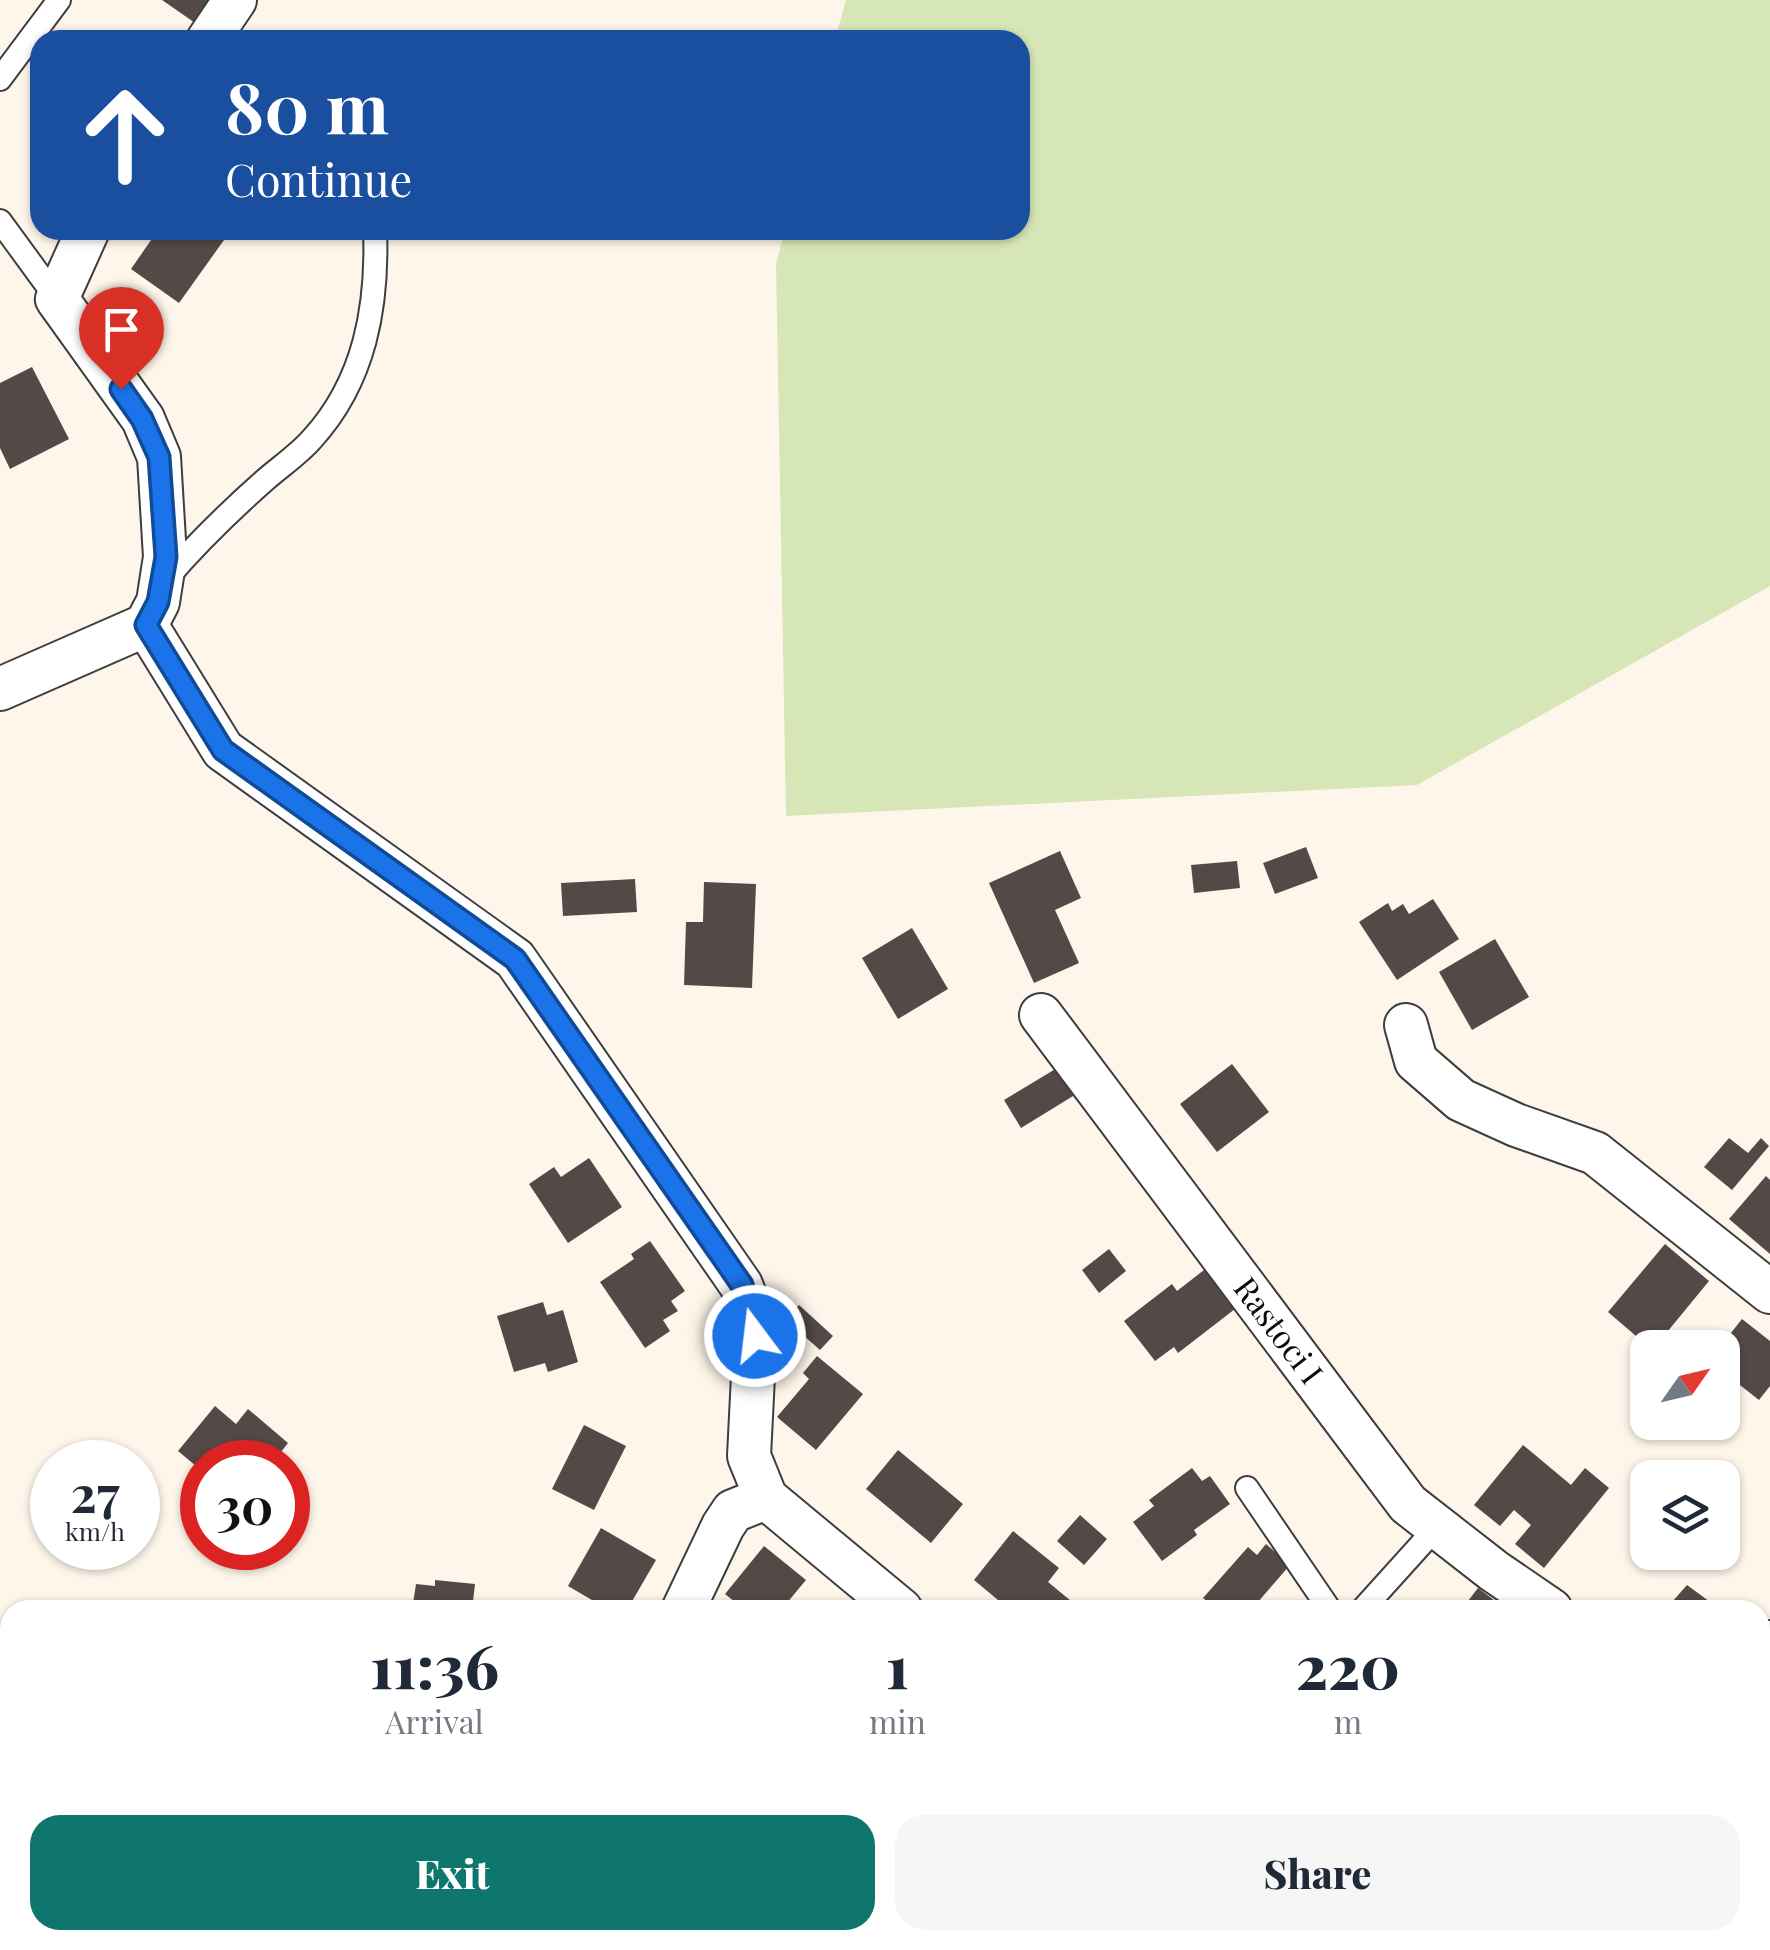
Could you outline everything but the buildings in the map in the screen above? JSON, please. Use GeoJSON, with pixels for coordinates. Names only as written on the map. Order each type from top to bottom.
{"type":"FeatureCollection","features":[{"type":"Feature","properties":{"kind":"street"},"geometry":{"type":"LineString","coordinates":[[215,30],[235,0]]}},
{"type":"Feature","properties":{"kind":"street"},"geometry":{"type":"LineString","coordinates":[[84,240],[57,299],[142,419],[159,457],[166,557],[153,605],[223,750],[515,959],[742,1285],[755,1336],[749,1456],[766,1498],[890,1600]]}},
{"type":"Feature","properties":{"kind":"street"},"geometry":{"type":"LineString","coordinates":[[0,689],[153,605]]}},
{"type":"Feature","properties":{"kind":"street","name":"Rastoci I"},"geometry":{"type":"LineString","coordinates":[[1041,1015],[1408,1504],[1538,1600]]}},
{"type":"Feature","properties":{"kind":"street"},"geometry":{"type":"LineString","coordinates":[[1406,1026],[1416,1061],[1461,1100],[1516,1126],[1595,1153],[1770,1292]]}},
{"type":"Feature","properties":{"kind":"street"},"geometry":{"type":"LineString","coordinates":[[688,1600],[733,1511],[766,1498]]}},
{"type":"Feature","properties":{"kind":"lane"},"geometry":{"type":"LineString","coordinates":[[37,30],[59,0]]}},
{"type":"Feature","properties":{"kind":"lane"},"geometry":{"type":"LineString","coordinates":[[0,79],[30,39]]}},
{"type":"Feature","properties":{"kind":"lane"},"geometry":{"type":"LineString","coordinates":[[0,221],[57,299]]}},
{"type":"Feature","properties":{"kind":"lane"},"geometry":{"type":"LineString","coordinates":[[153,605],[198,543],[310,442],[334,412],[358,365],[374,302],[375,240]]}},
{"type":"Feature","properties":{"kind":"lane"},"geometry":{"type":"LineString","coordinates":[[1246,1488],[1323,1600]]}},
{"type":"Feature","properties":{"kind":"lane"},"geometry":{"type":"LineString","coordinates":[[1371,1600],[1436,1528]]}},
{"type":"Feature","properties":{"kind":"green space"},"geometry":{"type":"Polygon","coordinates":[[[846,0],[1770,0],[1770,586],[1417,785],[786,816],[776,264],[782,240],[1030,240],[1030,30],[838,30],[846,0]]]}},
{"type":"Feature","properties":{"kind":"route"},"geometry":{"type":"LineString","coordinates":[[121,389],[142,419],[159,457],[166,557],[158,602],[146,625],[223,750],[515,959],[742,1285],[755,1336]]}}]}
